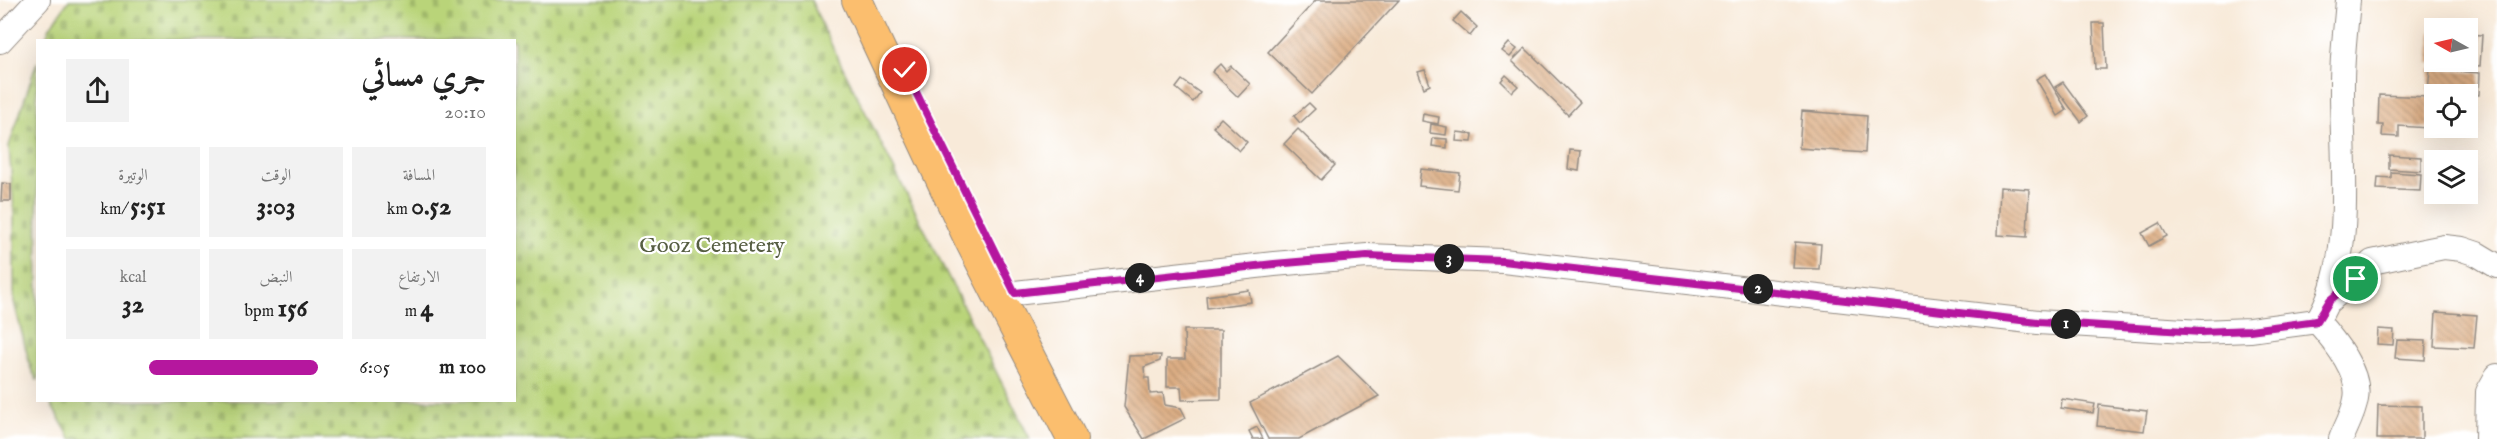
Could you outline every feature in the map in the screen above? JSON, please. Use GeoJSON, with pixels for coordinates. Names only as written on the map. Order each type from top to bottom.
{"type":"FeatureCollection","features":[{"type":"Feature","properties":{"kind":"main road"},"geometry":{"type":"LineString","coordinates":[[857,0],[969,239],[1072,439]]}},
{"type":"Feature","properties":{"kind":"main road"},"geometry":{"type":"LineString","coordinates":[[873,0],[1088,439]]}},
{"type":"Feature","properties":{"kind":"street"},"geometry":{"type":"LineString","coordinates":[[0,41],[38,0]]}},
{"type":"Feature","properties":{"kind":"street"},"geometry":{"type":"LineString","coordinates":[[2330,300],[2344,219],[2342,80],[2348,0]]}},
{"type":"Feature","properties":{"kind":"street"},"geometry":{"type":"LineString","coordinates":[[2317,321],[2330,300],[2356,279],[2372,262],[2444,248],[2462,249],[2496,259]]}},
{"type":"Feature","properties":{"kind":"street"},"geometry":{"type":"LineString","coordinates":[[1015,293],[1367,256],[1503,261],[2038,322],[2201,332],[2250,330],[2317,321]]}},
{"type":"Feature","properties":{"kind":"street"},"geometry":{"type":"LineString","coordinates":[[2317,321],[2333,339],[2356,379],[2356,399],[2341,439]]}},
{"type":"Feature","properties":{"kind":"street"},"geometry":{"type":"LineString","coordinates":[[2487,439],[2488,392],[2497,376]]}},
{"type":"Feature","properties":{"kind":"green space","name":"Gooz Cemetery"},"geometry":{"type":"Polygon","coordinates":[[[69,0],[811,0],[1030,439],[71,439],[50,402],[516,402],[516,39],[45,39],[50,27],[69,0]]]}},
{"type":"Feature","properties":{"kind":"green space"},"geometry":{"type":"Polygon","coordinates":[[[36,65],[36,378],[31,369],[14,302],[14,211],[9,146],[36,65]]]}},
{"type":"Feature","properties":{"kind":"building"},"geometry":{"type":"Polygon","coordinates":[[[1316,0],[1399,0],[1312,94],[1268,52],[1316,0]]]}},
{"type":"Feature","properties":{"kind":"building"},"geometry":{"type":"Polygon","coordinates":[[[1461,12],[1477,27],[1470,36],[1453,21],[1461,12]]]}},
{"type":"Feature","properties":{"kind":"building"},"geometry":{"type":"Polygon","coordinates":[[[2093,23],[2104,23],[2106,69],[2095,69],[2093,23]]]}},
{"type":"Feature","properties":{"kind":"building"},"geometry":{"type":"Polygon","coordinates":[[[2478,35],[2482,35],[2480,66],[2478,66],[2478,35]]]}},
{"type":"Feature","properties":{"kind":"building"},"geometry":{"type":"Polygon","coordinates":[[[1509,43],[1517,49],[1510,57],[1502,51],[1509,43]]]}},
{"type":"Feature","properties":{"kind":"building"},"geometry":{"type":"Polygon","coordinates":[[[1525,48],[1580,102],[1568,115],[1512,61],[1525,48]]]}},
{"type":"Feature","properties":{"kind":"building"},"geometry":{"type":"Polygon","coordinates":[[[1220,64],[1226,71],[1231,66],[1250,84],[1238,97],[1212,72],[1220,64]]]}},
{"type":"Feature","properties":{"kind":"building"},"geometry":{"type":"Polygon","coordinates":[[[1425,70],[1430,85],[1424,88],[1418,72],[1425,70]]]}},
{"type":"Feature","properties":{"kind":"building"},"geometry":{"type":"Polygon","coordinates":[[[2430,72],[2480,73],[2479,95],[2478,84],[2429,84],[2430,72]]]}},
{"type":"Feature","properties":{"kind":"building"},"geometry":{"type":"Polygon","coordinates":[[[2045,74],[2067,110],[2058,116],[2036,79],[2045,74]]]}},
{"type":"Feature","properties":{"kind":"building"},"geometry":{"type":"Polygon","coordinates":[[[1506,75],[1518,86],[1512,92],[1501,81],[1506,75]]]}},
{"type":"Feature","properties":{"kind":"building"},"geometry":{"type":"Polygon","coordinates":[[[1182,80],[1200,93],[1193,102],[1176,88],[1182,80]]]}},
{"type":"Feature","properties":{"kind":"building"},"geometry":{"type":"Polygon","coordinates":[[[2063,82],[2088,116],[2081,122],[2055,87],[2063,82]]]}},
{"type":"Feature","properties":{"kind":"building"},"geometry":{"type":"Polygon","coordinates":[[[2379,95],[2424,97],[2424,128],[2399,126],[2399,137],[2382,136],[2383,125],[2378,125],[2379,95]]]}},
{"type":"Feature","properties":{"kind":"building"},"geometry":{"type":"Polygon","coordinates":[[[1309,103],[1315,109],[1300,123],[1294,116],[1309,103]]]}},
{"type":"Feature","properties":{"kind":"building"},"geometry":{"type":"Polygon","coordinates":[[[1802,111],[1867,116],[1865,153],[1799,148],[1802,111]]]}},
{"type":"Feature","properties":{"kind":"building"},"geometry":{"type":"Polygon","coordinates":[[[1423,114],[1439,117],[1438,124],[1422,121],[1423,114]]]}},
{"type":"Feature","properties":{"kind":"building"},"geometry":{"type":"Polygon","coordinates":[[[1221,118],[1247,142],[1239,151],[1213,127],[1221,118]]]}},
{"type":"Feature","properties":{"kind":"building"},"geometry":{"type":"Polygon","coordinates":[[[1431,124],[1447,127],[1446,135],[1430,133],[1431,124]]]}},
{"type":"Feature","properties":{"kind":"building"},"geometry":{"type":"Polygon","coordinates":[[[1298,129],[1335,165],[1321,180],[1284,144],[1298,129]]]}},
{"type":"Feature","properties":{"kind":"building"},"geometry":{"type":"Polygon","coordinates":[[[1457,132],[1473,134],[1472,142],[1456,141],[1457,132]]]}},
{"type":"Feature","properties":{"kind":"building"},"geometry":{"type":"Polygon","coordinates":[[[1433,138],[1447,139],[1447,148],[1432,146],[1433,138]]]}},
{"type":"Feature","properties":{"kind":"building"},"geometry":{"type":"Polygon","coordinates":[[[1570,150],[1581,151],[1579,171],[1568,169],[1570,150]]]}},
{"type":"Feature","properties":{"kind":"building"},"geometry":{"type":"Polygon","coordinates":[[[2389,155],[2421,157],[2421,171],[2389,169],[2389,155]]]}},
{"type":"Feature","properties":{"kind":"building"},"geometry":{"type":"Polygon","coordinates":[[[1421,169],[1460,173],[1458,190],[1419,186],[1421,169]]]}},
{"type":"Feature","properties":{"kind":"building"},"geometry":{"type":"Polygon","coordinates":[[[2391,172],[2421,174],[2420,191],[2377,189],[2378,177],[2391,178],[2391,172]]]}},
{"type":"Feature","properties":{"kind":"building"},"geometry":{"type":"Polygon","coordinates":[[[2,183],[11,184],[11,201],[1,201],[2,183]]]}},
{"type":"Feature","properties":{"kind":"building"},"geometry":{"type":"Polygon","coordinates":[[[2000,187],[2029,189],[2027,237],[1998,235],[2000,187]]]}},
{"type":"Feature","properties":{"kind":"building"},"geometry":{"type":"Polygon","coordinates":[[[2160,223],[2167,236],[2149,246],[2142,233],[2160,223]]]}},
{"type":"Feature","properties":{"kind":"building"},"geometry":{"type":"Polygon","coordinates":[[[1795,242],[1821,244],[1819,269],[1793,268],[1795,242]]]}},
{"type":"Feature","properties":{"kind":"building"},"geometry":{"type":"Polygon","coordinates":[[[1249,290],[1251,302],[1207,308],[1206,296],[1249,290]]]}},
{"type":"Feature","properties":{"kind":"building"},"geometry":{"type":"Polygon","coordinates":[[[2436,312],[2477,315],[2474,348],[2434,346],[2436,312]]]}},
{"type":"Feature","properties":{"kind":"building"},"geometry":{"type":"Polygon","coordinates":[[[2378,329],[2394,330],[2393,345],[2377,344],[2378,329]]]}},
{"type":"Feature","properties":{"kind":"building"},"geometry":{"type":"Polygon","coordinates":[[[1184,330],[1221,330],[1221,399],[1182,400],[1181,387],[1167,387],[1167,359],[1185,359],[1184,330]]]}},
{"type":"Feature","properties":{"kind":"building"},"geometry":{"type":"Polygon","coordinates":[[[2397,340],[2426,341],[2425,360],[2395,358],[2397,340]]]}},
{"type":"Feature","properties":{"kind":"building"},"geometry":{"type":"Polygon","coordinates":[[[1161,355],[1160,361],[1144,367],[1145,378],[1149,378],[1150,394],[1163,393],[1165,405],[1181,408],[1186,418],[1144,439],[1124,407],[1129,356],[1161,355]]]}},
{"type":"Feature","properties":{"kind":"building"},"geometry":{"type":"Polygon","coordinates":[[[1338,356],[1379,396],[1299,439],[1268,439],[1250,403],[1338,356]]]}},
{"type":"Feature","properties":{"kind":"building"},"geometry":{"type":"Polygon","coordinates":[[[2062,399],[2095,404],[2093,413],[2061,408],[2062,399]]]}},
{"type":"Feature","properties":{"kind":"building"},"geometry":{"type":"Polygon","coordinates":[[[2099,405],[2147,411],[2144,431],[2097,426],[2099,405]]]}},
{"type":"Feature","properties":{"kind":"building"},"geometry":{"type":"Polygon","coordinates":[[[2378,405],[2422,406],[2422,439],[2377,439],[2378,405]]]}},
{"type":"Feature","properties":{"kind":"building"},"geometry":{"type":"Polygon","coordinates":[[[1257,427],[1263,439],[1253,439],[1249,431],[1257,427]]]}},
{"type":"Feature","properties":{"kind":"cycle path"},"geometry":{"type":"LineString","coordinates":[[1015,293],[1367,256],[1503,261],[2038,322],[2201,332],[2250,330],[2317,321]]}},
{"type":"Feature","properties":{"kind":"route"},"geometry":{"type":"LineString","coordinates":[[905,70],[1015,293],[1367,256],[1503,261],[2038,322],[2201,332],[2250,330],[2317,321],[2330,300],[2356,279]]}}]}
